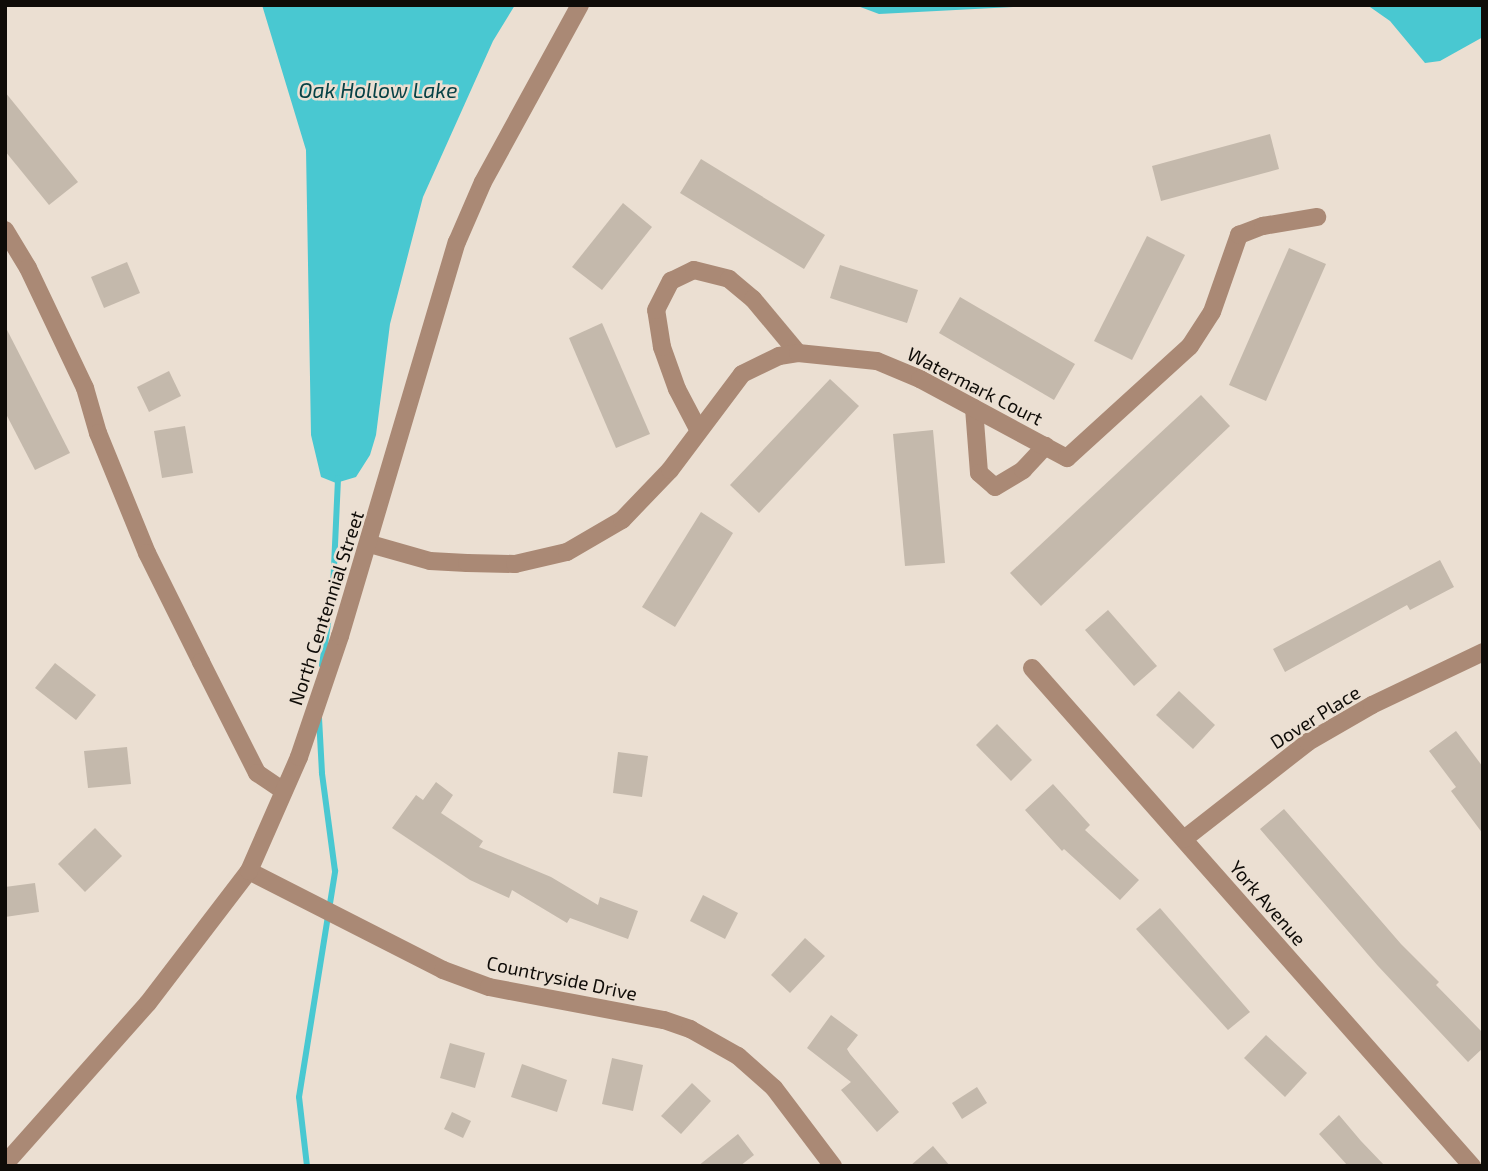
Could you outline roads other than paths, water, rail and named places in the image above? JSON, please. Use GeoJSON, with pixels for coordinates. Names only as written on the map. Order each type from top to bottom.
{"type":"FeatureCollection","features":[{"type":"Feature","properties":{"kind":"street","name":"North Centennial Street"},"geometry":{"type":"LineString","coordinates":[[5,1164],[148,1003],[249,871],[299,757],[370,544],[457,242],[483,182],[580,5]]}},
{"type":"Feature","properties":{"kind":"street","name":"Watermark Court"},"geometry":{"type":"LineString","coordinates":[[370,544],[430,561],[467,563],[515,564],[567,552],[622,520],[670,470],[698,429],[742,374],[779,356],[798,353],[877,361],[920,379],[1067,458],[1190,346],[1212,312],[1239,235],[1263,226],[1317,217]]}},
{"type":"Feature","properties":{"kind":"street"},"geometry":{"type":"LineString","coordinates":[[5,230],[28,268],[85,388],[98,433],[147,553],[207,674],[257,773],[284,791]]}},
{"type":"Feature","properties":{"kind":"street"},"geometry":{"type":"LineString","coordinates":[[698,429],[677,389],[662,347],[656,310],[671,281],[694,270],[729,279],[753,299],[798,353]]}},
{"type":"Feature","properties":{"kind":"street"},"geometry":{"type":"LineString","coordinates":[[974,408],[979,473],[995,487],[1023,470],[1045,446]]}},
{"type":"Feature","properties":{"kind":"street","name":"Dover Place"},"geometry":{"type":"LineString","coordinates":[[1184,839],[1308,742],[1372,705],[1483,652]]}},
{"type":"Feature","properties":{"kind":"street","name":"York Avenue"},"geometry":{"type":"LineString","coordinates":[[1032,668],[1472,1166]]}},
{"type":"Feature","properties":{"kind":"street","name":"Countryside Drive"},"geometry":{"type":"LineString","coordinates":[[249,871],[443,970],[489,987],[664,1020],[690,1030],[738,1056],[774,1088],[833,1166]]}},
{"type":"Feature","properties":{"kind":"water","name":"Oak Hollow Lake"},"geometry":{"type":"Polygon","coordinates":[[[262,5],[515,5],[493,41],[423,197],[390,324],[376,435],[370,455],[356,477],[336,483],[321,477],[311,435],[306,150],[262,5]]]}},
{"type":"Feature","properties":{"kind":"water"},"geometry":{"type":"Polygon","coordinates":[[[855,5],[1053,5],[879,14],[855,5]]]}},
{"type":"Feature","properties":{"kind":"water"},"geometry":{"type":"Polygon","coordinates":[[[1358,5],[1483,5],[1483,37],[1440,61],[1425,63],[1390,21],[1370,7],[1358,5]]]}},
{"type":"Feature","properties":{"kind":"waterway"},"geometry":{"type":"LineString","coordinates":[[322,665],[333,589],[338,478]]}},
{"type":"Feature","properties":{"kind":"waterway"},"geometry":{"type":"LineString","coordinates":[[307,1166],[299,1097],[335,871],[322,773],[319,718]]}}]}
